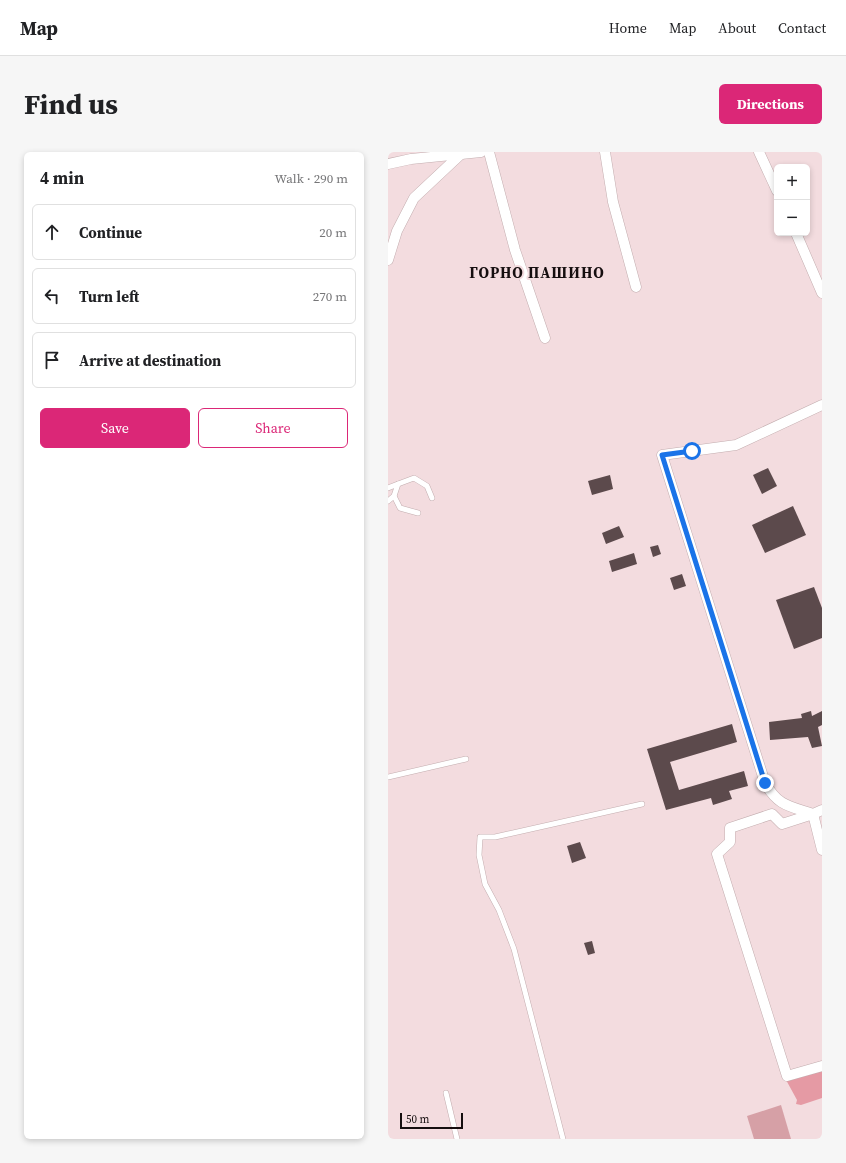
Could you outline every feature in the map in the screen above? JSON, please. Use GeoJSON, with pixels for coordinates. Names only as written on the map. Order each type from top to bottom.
{"type":"FeatureCollection","features":[{"type":"Feature","properties":{"kind":"street"},"geometry":{"type":"LineString","coordinates":[[388,164],[411,159],[481,152]]}},
{"type":"Feature","properties":{"kind":"street"},"geometry":{"type":"LineString","coordinates":[[489,152],[515,250],[545,338]]}},
{"type":"Feature","properties":{"kind":"street"},"geometry":{"type":"LineString","coordinates":[[605,152],[613,202],[636,287]]}},
{"type":"Feature","properties":{"kind":"street"},"geometry":{"type":"LineString","coordinates":[[759,152],[774,184]]}},
{"type":"Feature","properties":{"kind":"street"},"geometry":{"type":"LineString","coordinates":[[388,260],[397,231],[414,198],[462,154]]}},
{"type":"Feature","properties":{"kind":"street"},"geometry":{"type":"LineString","coordinates":[[798,236],[819,277],[822,293]]}},
{"type":"Feature","properties":{"kind":"street"},"geometry":{"type":"LineString","coordinates":[[817,812],[782,803],[772,796],[765,783],[662,455],[736,445],[822,405]]}},
{"type":"Feature","properties":{"kind":"street"},"geometry":{"type":"LineString","coordinates":[[817,812],[822,850]]}},
{"type":"Feature","properties":{"kind":"street"},"geometry":{"type":"LineString","coordinates":[[817,812],[782,824],[772,814],[730,828],[730,842],[717,854],[787,1076],[822,1066]]}},
{"type":"Feature","properties":{"kind":"lane"},"geometry":{"type":"LineString","coordinates":[[388,488],[414,478],[427,486],[432,498]]}},
{"type":"Feature","properties":{"kind":"lane"},"geometry":{"type":"LineString","coordinates":[[388,501],[394,496],[398,484]]}},
{"type":"Feature","properties":{"kind":"lane"},"geometry":{"type":"LineString","coordinates":[[394,496],[400,508],[418,512]]}},
{"type":"Feature","properties":{"kind":"lane"},"geometry":{"type":"LineString","coordinates":[[388,777],[466,759]]}},
{"type":"Feature","properties":{"kind":"lane"},"geometry":{"type":"LineString","coordinates":[[563,1139],[514,949],[499,910],[485,884],[479,856],[480,837],[495,837],[642,804]]}},
{"type":"Feature","properties":{"kind":"lane"},"geometry":{"type":"LineString","coordinates":[[446,1093],[456,1139]]}},
{"type":"Feature","properties":{"kind":"shaded area"},"geometry":{"type":"Polygon","coordinates":[[[822,1068],[822,1098],[801,1105],[796,1104],[797,1100],[785,1078],[822,1068]]]}},
{"type":"Feature","properties":{"kind":"shaded area"},"geometry":{"type":"Polygon","coordinates":[[[781,1105],[791,1139],[754,1139],[747,1116],[781,1105]]]}},
{"type":"Feature","properties":{"kind":"building"},"geometry":{"type":"Polygon","coordinates":[[[768,468],[777,486],[762,494],[753,475],[768,468]]]}},
{"type":"Feature","properties":{"kind":"building"},"geometry":{"type":"Polygon","coordinates":[[[610,475],[613,489],[592,495],[588,481],[610,475]]]}},
{"type":"Feature","properties":{"kind":"building"},"geometry":{"type":"Polygon","coordinates":[[[793,506],[806,535],[765,553],[752,525],[793,506]]]}},
{"type":"Feature","properties":{"kind":"building"},"geometry":{"type":"Polygon","coordinates":[[[619,526],[624,537],[606,544],[602,533],[619,526]]]}},
{"type":"Feature","properties":{"kind":"building"},"geometry":{"type":"Polygon","coordinates":[[[658,545],[661,554],[653,557],[650,547],[658,545]]]}},
{"type":"Feature","properties":{"kind":"building"},"geometry":{"type":"Polygon","coordinates":[[[634,553],[637,564],[612,572],[609,561],[634,553]]]}},
{"type":"Feature","properties":{"kind":"building"},"geometry":{"type":"Polygon","coordinates":[[[682,574],[686,586],[674,590],[670,578],[682,574]]]}},
{"type":"Feature","properties":{"kind":"building"},"geometry":{"type":"Polygon","coordinates":[[[814,587],[822,608],[822,638],[794,649],[776,600],[814,587]]]}},
{"type":"Feature","properties":{"kind":"building"},"geometry":{"type":"Polygon","coordinates":[[[811,711],[812,716],[822,711],[822,725],[818,727],[822,746],[812,748],[808,737],[770,740],[769,722],[802,718],[801,714],[811,711]]]}},
{"type":"Feature","properties":{"kind":"building"},"geometry":{"type":"Polygon","coordinates":[[[732,724],[737,742],[670,762],[679,790],[744,771],[748,786],[729,791],[732,799],[713,805],[711,798],[666,810],[647,749],[732,724]]]}},
{"type":"Feature","properties":{"kind":"building"},"geometry":{"type":"Polygon","coordinates":[[[580,842],[586,858],[572,863],[567,846],[580,842]]]}},
{"type":"Feature","properties":{"kind":"building"},"geometry":{"type":"Polygon","coordinates":[[[592,941],[595,953],[588,955],[584,943],[592,941]]]}},
{"type":"Feature","properties":{"kind":"district","name":"ГОРНО ПАШИНО"},"geometry":{"type":"Point","coordinates":[537,272]}},
{"type":"Feature","properties":{"kind":"route"},"geometry":{"type":"LineString","coordinates":[[692,451],[662,455],[765,783]]}}]}
